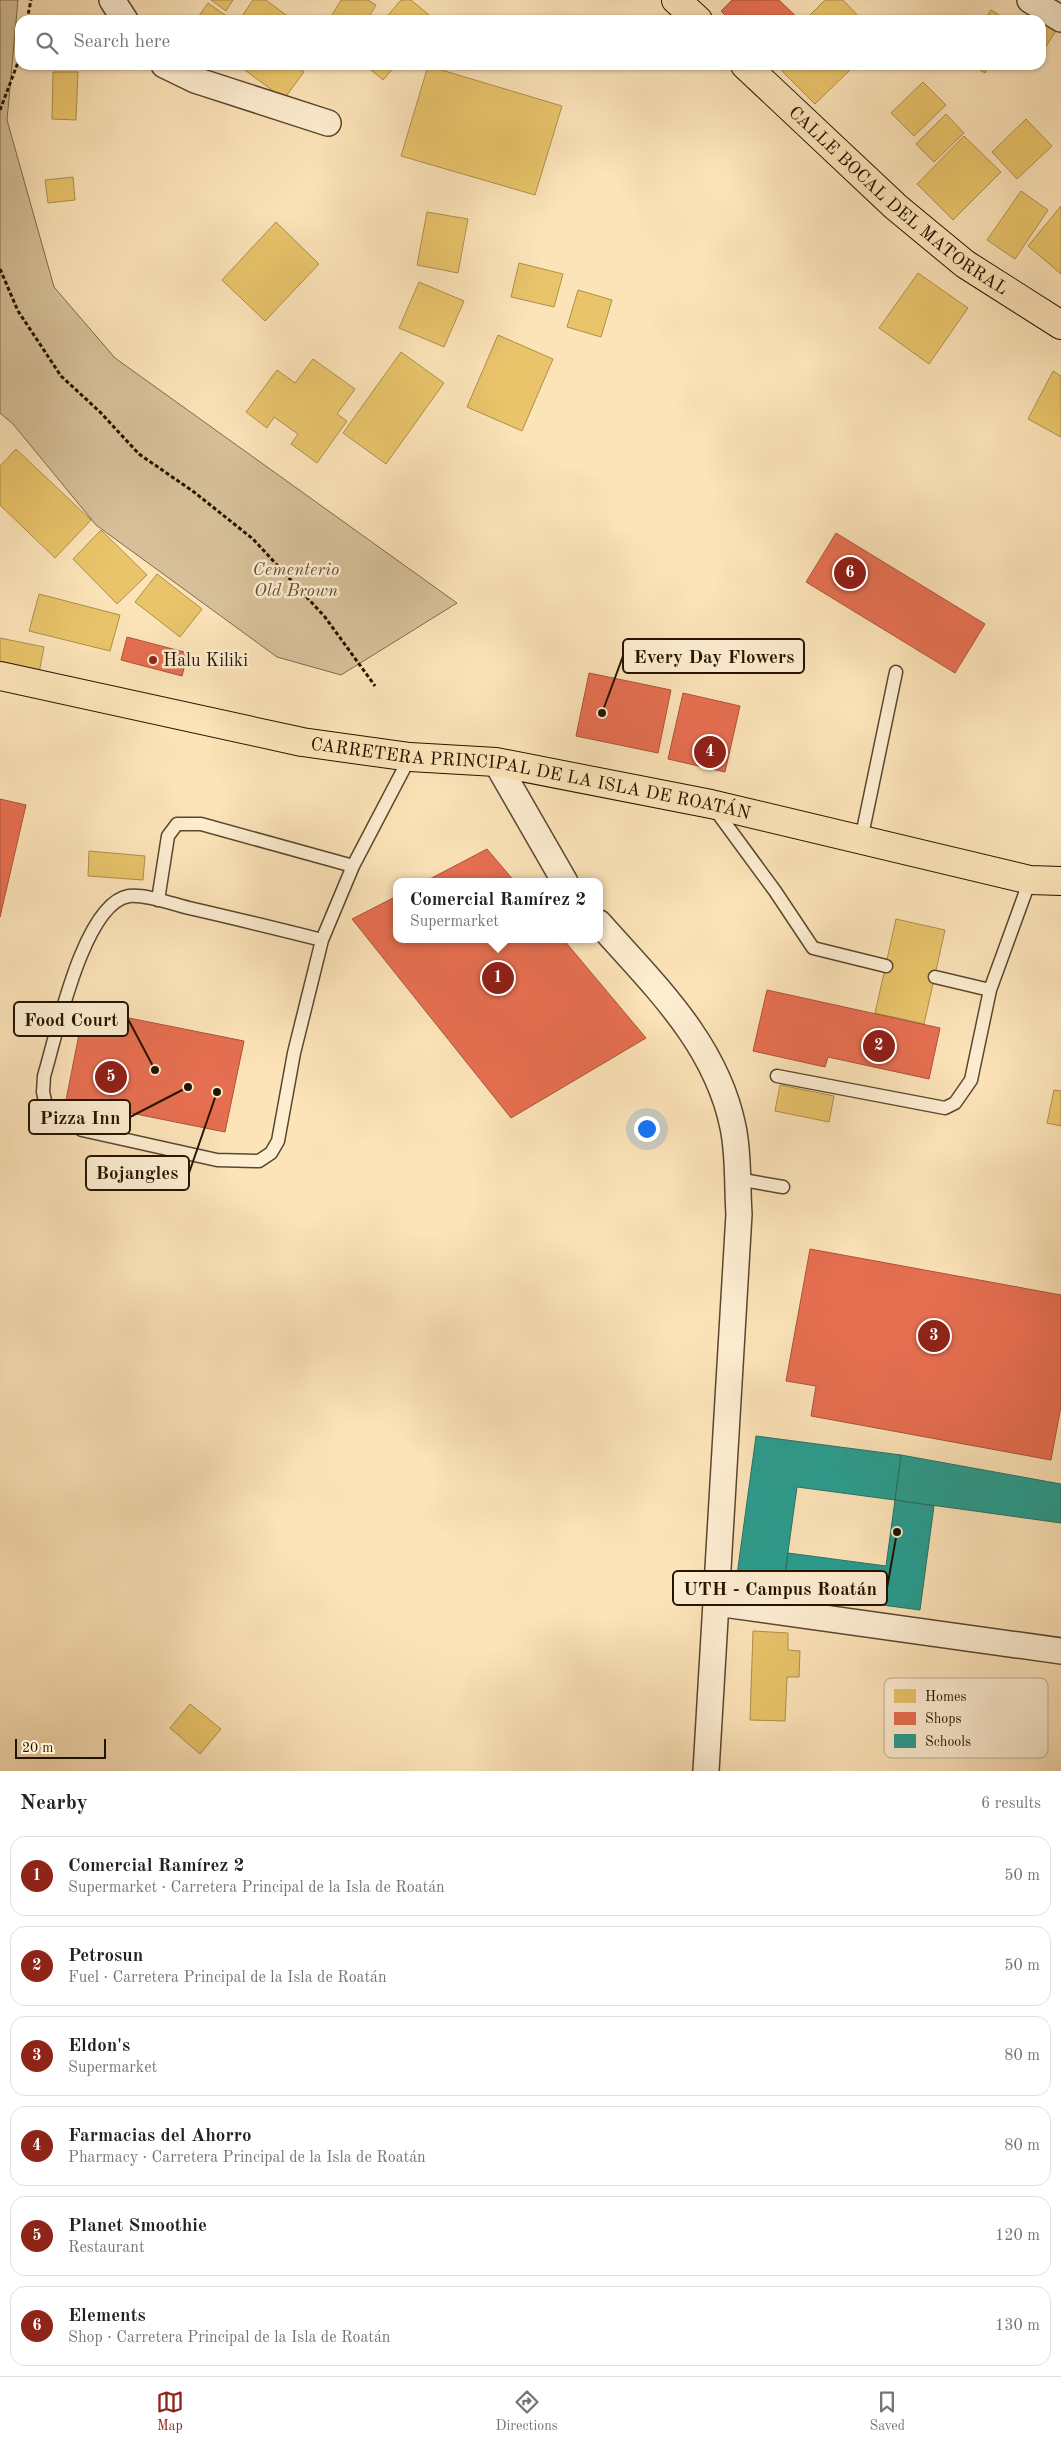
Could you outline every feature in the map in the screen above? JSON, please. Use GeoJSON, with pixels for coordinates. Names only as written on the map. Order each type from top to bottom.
{"type":"FeatureCollection","features":[{"type":"Feature","properties":{"kind":"main road","name":"CALLE BOCAL DEL MATORRAL"},"geometry":{"type":"LineString","coordinates":[[751,70],[896,207],[965,264],[1061,325]]}},
{"type":"Feature","properties":{"kind":"main road","name":"CARRETERA PRINCIPAL DE LA ISLA DE ROATÁN"},"geometry":{"type":"LineString","coordinates":[[0,676],[302,742],[410,757],[496,762],[711,804],[1030,880],[1061,881]]}},
{"type":"Feature","properties":{"kind":"street"},"geometry":{"type":"LineString","coordinates":[[112,0],[122,15]]}},
{"type":"Feature","properties":{"kind":"street"},"geometry":{"type":"LineString","coordinates":[[1030,0],[1061,19]]}},
{"type":"Feature","properties":{"kind":"street"},"geometry":{"type":"LineString","coordinates":[[174,70],[195,80],[328,123]]}},
{"type":"Feature","properties":{"kind":"street"},"geometry":{"type":"LineString","coordinates":[[496,762],[563,878]]}},
{"type":"Feature","properties":{"kind":"street"},"geometry":{"type":"LineString","coordinates":[[603,928],[688,1024],[721,1083],[734,1128],[739,1214],[706,1771]]}},
{"type":"Feature","properties":{"kind":"street"},"geometry":{"type":"LineString","coordinates":[[716,1602],[1061,1651]]}},
{"type":"Feature","properties":{"kind":"lane"},"geometry":{"type":"LineString","coordinates":[[861,840],[896,672]]}},
{"type":"Feature","properties":{"kind":"lane"},"geometry":{"type":"LineString","coordinates":[[322,940],[158,900],[129,896],[109,907],[96,923],[81,951],[44,1076],[43,1092],[46,1105],[59,1117],[82,1130],[217,1160],[259,1161],[265,1159],[278,1141],[294,1053],[322,940],[353,866],[410,757]]}},
{"type":"Feature","properties":{"kind":"lane"},"geometry":{"type":"LineString","coordinates":[[711,804],[775,891],[813,948],[886,966]]}},
{"type":"Feature","properties":{"kind":"lane"},"geometry":{"type":"LineString","coordinates":[[158,900],[168,836],[177,824],[201,824],[353,866]]}},
{"type":"Feature","properties":{"kind":"lane"},"geometry":{"type":"LineString","coordinates":[[777,1076],[945,1108],[955,1103],[971,1080],[990,990],[1030,880]]}},
{"type":"Feature","properties":{"kind":"lane"},"geometry":{"type":"LineString","coordinates":[[935,977],[990,990]]}},
{"type":"Feature","properties":{"kind":"lane"},"geometry":{"type":"LineString","coordinates":[[737,1179],[783,1187]]}},
{"type":"Feature","properties":{"kind":"path"},"geometry":{"type":"LineString","coordinates":[[28,15],[31,0]]}},
{"type":"Feature","properties":{"kind":"path"},"geometry":{"type":"LineString","coordinates":[[0,110],[15,70]]}},
{"type":"Feature","properties":{"kind":"path"},"geometry":{"type":"LineString","coordinates":[[0,269],[18,311],[61,376],[100,412],[139,454],[194,492],[253,540],[325,618],[375,686]]}},
{"type":"Feature","properties":{"kind":"green space","name":"Cementerio Old Brown"},"geometry":{"type":"Polygon","coordinates":[[[0,0],[18,0],[17,15],[15,15],[7,120],[54,287],[115,358],[457,603],[341,675],[277,657],[96,525],[13,424],[0,413],[0,0]]]}},
{"type":"Feature","properties":{"kind":"building: Homes"},"geometry":{"type":"Polygon","coordinates":[[[211,0],[233,0],[226,11],[211,0]]]}},
{"type":"Feature","properties":{"kind":"building: Homes"},"geometry":{"type":"Polygon","coordinates":[[[253,0],[266,0],[286,15],[243,15],[253,0]]]}},
{"type":"Feature","properties":{"kind":"building: Homes"},"geometry":{"type":"Polygon","coordinates":[[[341,0],[368,0],[376,5],[370,15],[332,15],[341,0]]]}},
{"type":"Feature","properties":{"kind":"building: Homes"},"geometry":{"type":"Polygon","coordinates":[[[401,0],[411,0],[429,15],[388,15],[401,0]]]}},
{"type":"Feature","properties":{"kind":"building: Homes"},"geometry":{"type":"Polygon","coordinates":[[[825,0],[843,0],[857,15],[810,15],[825,0]]]}},
{"type":"Feature","properties":{"kind":"building: Homes"},"geometry":{"type":"Polygon","coordinates":[[[208,3],[225,15],[200,15],[208,3]]]}},
{"type":"Feature","properties":{"kind":"building: Homes"},"geometry":{"type":"Polygon","coordinates":[[[991,10],[999,15],[988,15],[991,10]]]}},
{"type":"Feature","properties":{"kind":"building: Homes"},"geometry":{"type":"Polygon","coordinates":[[[1046,24],[1056,31],[1046,46],[1046,24]]]}},
{"type":"Feature","properties":{"kind":"building: Homes"},"geometry":{"type":"Polygon","coordinates":[[[245,70],[301,70],[304,72],[284,99],[245,70]]]}},
{"type":"Feature","properties":{"kind":"building: Homes"},"geometry":{"type":"Polygon","coordinates":[[[371,70],[392,70],[383,80],[371,70]]]}},
{"type":"Feature","properties":{"kind":"building: Homes"},"geometry":{"type":"Polygon","coordinates":[[[427,70],[441,70],[562,106],[535,195],[401,156],[427,70]]]}},
{"type":"Feature","properties":{"kind":"building: Homes"},"geometry":{"type":"Polygon","coordinates":[[[783,70],[850,70],[815,104],[783,70]]]}},
{"type":"Feature","properties":{"kind":"building: Homes"},"geometry":{"type":"Polygon","coordinates":[[[53,72],[78,72],[76,120],[52,119],[53,72]]]}},
{"type":"Feature","properties":{"kind":"building: Homes"},"geometry":{"type":"Polygon","coordinates":[[[923,82],[946,105],[914,136],[891,113],[923,82]]]}},
{"type":"Feature","properties":{"kind":"building: Homes"},"geometry":{"type":"Polygon","coordinates":[[[946,114],[964,133],[934,162],[916,144],[946,114]]]}},
{"type":"Feature","properties":{"kind":"building: Homes"},"geometry":{"type":"Polygon","coordinates":[[[1026,119],[1052,146],[1017,179],[992,152],[1026,119]]]}},
{"type":"Feature","properties":{"kind":"building: Homes"},"geometry":{"type":"Polygon","coordinates":[[[964,136],[1001,172],[953,220],[917,184],[964,136]]]}},
{"type":"Feature","properties":{"kind":"building: Homes"},"geometry":{"type":"Polygon","coordinates":[[[73,177],[75,200],[48,203],[45,180],[73,177]]]}},
{"type":"Feature","properties":{"kind":"building: Homes"},"geometry":{"type":"Polygon","coordinates":[[[1021,191],[1048,210],[1015,259],[987,240],[1021,191]]]}},
{"type":"Feature","properties":{"kind":"building: Homes"},"geometry":{"type":"Polygon","coordinates":[[[1061,206],[1061,274],[1028,246],[1061,206]]]}},
{"type":"Feature","properties":{"kind":"building: Homes"},"geometry":{"type":"Polygon","coordinates":[[[427,212],[468,219],[458,273],[417,265],[427,212]]]}},
{"type":"Feature","properties":{"kind":"building: Homes"},"geometry":{"type":"Polygon","coordinates":[[[276,222],[319,264],[265,321],[222,280],[276,222]]]}},
{"type":"Feature","properties":{"kind":"building: Homes"},"geometry":{"type":"Polygon","coordinates":[[[519,263],[563,274],[554,307],[511,297],[519,263]]]}},
{"type":"Feature","properties":{"kind":"building: Homes"},"geometry":{"type":"Polygon","coordinates":[[[918,273],[968,308],[929,364],[879,328],[918,273]]]}},
{"type":"Feature","properties":{"kind":"building: Homes"},"geometry":{"type":"Polygon","coordinates":[[[419,282],[464,301],[444,347],[399,328],[419,282]]]}},
{"type":"Feature","properties":{"kind":"building: Homes"},"geometry":{"type":"Polygon","coordinates":[[[578,290],[612,300],[601,337],[567,327],[578,290]]]}},
{"type":"Feature","properties":{"kind":"building: Homes"},"geometry":{"type":"Polygon","coordinates":[[[498,335],[553,359],[522,431],[467,407],[498,335]]]}},
{"type":"Feature","properties":{"kind":"building: Homes"},"geometry":{"type":"Polygon","coordinates":[[[401,352],[444,383],[386,464],[343,433],[401,352]]]}},
{"type":"Feature","properties":{"kind":"building: Homes"},"geometry":{"type":"Polygon","coordinates":[[[313,359],[355,389],[337,414],[347,421],[317,463],[291,444],[298,434],[274,417],[267,428],[246,412],[277,370],[295,383],[313,359]]]}},
{"type":"Feature","properties":{"kind":"building: Homes"},"geometry":{"type":"Polygon","coordinates":[[[1053,371],[1061,376],[1061,437],[1028,419],[1053,371]]]}},
{"type":"Feature","properties":{"kind":"building: Homes"},"geometry":{"type":"Polygon","coordinates":[[[16,449],[91,520],[55,558],[0,505],[0,466],[16,449]]]}},
{"type":"Feature","properties":{"kind":"building: Homes"},"geometry":{"type":"Polygon","coordinates":[[[101,530],[147,575],[117,604],[73,559],[101,530]]]}},
{"type":"Feature","properties":{"kind":"building: Homes"},"geometry":{"type":"Polygon","coordinates":[[[157,574],[202,609],[180,637],[135,602],[157,574]]]}},
{"type":"Feature","properties":{"kind":"building: Homes"},"geometry":{"type":"Polygon","coordinates":[[[39,594],[120,615],[110,651],[29,631],[39,594]]]}},
{"type":"Feature","properties":{"kind":"building: Homes"},"geometry":{"type":"Polygon","coordinates":[[[0,638],[44,647],[39,673],[0,665],[0,638]]]}},
{"type":"Feature","properties":{"kind":"building: Homes"},"geometry":{"type":"Polygon","coordinates":[[[89,851],[145,856],[143,880],[88,876],[89,851]]]}},
{"type":"Feature","properties":{"kind":"building: Homes"},"geometry":{"type":"Polygon","coordinates":[[[896,919],[945,930],[924,1024],[875,1013],[896,919]]]}},
{"type":"Feature","properties":{"kind":"building: Homes"},"geometry":{"type":"Polygon","coordinates":[[[780,1085],[834,1096],[829,1122],[775,1111],[780,1085]]]}},
{"type":"Feature","properties":{"kind":"building: Homes"},"geometry":{"type":"Polygon","coordinates":[[[1054,1090],[1061,1091],[1061,1126],[1047,1123],[1054,1090]]]}},
{"type":"Feature","properties":{"kind":"building: Homes"},"geometry":{"type":"Polygon","coordinates":[[[753,1631],[788,1633],[788,1650],[800,1651],[799,1677],[787,1677],[785,1721],[750,1720],[753,1631]]]}},
{"type":"Feature","properties":{"kind":"building: Homes"},"geometry":{"type":"Polygon","coordinates":[[[190,1704],[221,1729],[200,1754],[170,1728],[190,1704]]]}},
{"type":"Feature","properties":{"kind":"building: Shops"},"geometry":{"type":"Polygon","coordinates":[[[732,0],[779,0],[795,15],[725,15],[721,11],[732,0]]]}},
{"type":"Feature","properties":{"kind":"building: Shops"},"geometry":{"type":"Polygon","coordinates":[[[836,533],[985,624],[955,673],[806,582],[836,533]]]}},
{"type":"Feature","properties":{"kind":"building: Shops"},"geometry":{"type":"Polygon","coordinates":[[[127,637],[188,653],[182,676],[121,660],[127,637]]]}},
{"type":"Feature","properties":{"kind":"building: Shops"},"geometry":{"type":"Polygon","coordinates":[[[589,673],[671,690],[658,753],[576,736],[589,673]]]}},
{"type":"Feature","properties":{"kind":"building: Shops"},"geometry":{"type":"Polygon","coordinates":[[[683,693],[740,706],[725,772],[668,759],[683,693]]]}},
{"type":"Feature","properties":{"kind":"building: Shops"},"geometry":{"type":"Polygon","coordinates":[[[0,799],[26,805],[0,917],[0,799]]]}},
{"type":"Feature","properties":{"kind":"building: Shops"},"geometry":{"type":"Polygon","coordinates":[[[487,849],[512,878],[432,878],[487,849]]]}},
{"type":"Feature","properties":{"kind":"building: Shops"},"geometry":{"type":"Polygon","coordinates":[[[393,898],[393,943],[566,943],[646,1038],[511,1118],[352,919],[393,898]]]}},
{"type":"Feature","properties":{"kind":"building: Shops"},"geometry":{"type":"Polygon","coordinates":[[[767,990],[940,1028],[929,1079],[828,1057],[825,1067],[753,1051],[767,990]]]}},
{"type":"Feature","properties":{"kind":"building: Shops"},"geometry":{"type":"Polygon","coordinates":[[[84,1009],[244,1041],[225,1132],[66,1100],[84,1009]]]}},
{"type":"Feature","properties":{"kind":"building: Shops"},"geometry":{"type":"Polygon","coordinates":[[[810,1249],[1061,1295],[1061,1406],[1051,1460],[811,1416],[816,1386],[786,1381],[810,1249]]]}},
{"type":"Feature","properties":{"kind":"building: Schools"},"geometry":{"type":"Polygon","coordinates":[[[756,1436],[901,1455],[895,1500],[797,1487],[784,1581],[737,1575],[756,1436]]]}},
{"type":"Feature","properties":{"kind":"building: Schools"},"geometry":{"type":"Polygon","coordinates":[[[901,1455],[1061,1484],[1061,1523],[895,1500],[901,1455]]]}},
{"type":"Feature","properties":{"kind":"building: Schools"},"geometry":{"type":"Polygon","coordinates":[[[895,1500],[934,1506],[920,1610],[783,1592],[788,1553],[886,1566],[895,1500]]]}},
{"type":"Feature","properties":{"kind":"place","name":"Elements"},"geometry":{"type":"Point","coordinates":[850,573]}},
{"type":"Feature","properties":{"kind":"place","name":"Halu Kiliki"},"geometry":{"type":"Point","coordinates":[153,660]}},
{"type":"Feature","properties":{"kind":"place","name":"Every Day Flowers"},"geometry":{"type":"Point","coordinates":[602,713]}},
{"type":"Feature","properties":{"kind":"place","name":"Farmacias del Ahorro"},"geometry":{"type":"Point","coordinates":[710,752]}},
{"type":"Feature","properties":{"kind":"place","name":"Comercial Ramírez 2"},"geometry":{"type":"Point","coordinates":[498,978]}},
{"type":"Feature","properties":{"kind":"place","name":"Petrosun"},"geometry":{"type":"Point","coordinates":[879,1046]}},
{"type":"Feature","properties":{"kind":"place","name":"Food Court"},"geometry":{"type":"Point","coordinates":[155,1070]}},
{"type":"Feature","properties":{"kind":"place","name":"Planet Smoothie"},"geometry":{"type":"Point","coordinates":[111,1077]}},
{"type":"Feature","properties":{"kind":"place","name":"Pizza Inn"},"geometry":{"type":"Point","coordinates":[188,1087]}},
{"type":"Feature","properties":{"kind":"place","name":"Bojangles"},"geometry":{"type":"Point","coordinates":[217,1092]}},
{"type":"Feature","properties":{"kind":"place","name":"Eldon's"},"geometry":{"type":"Point","coordinates":[934,1336]}},
{"type":"Feature","properties":{"kind":"place","name":"UTH - Campus Roatán"},"geometry":{"type":"Point","coordinates":[897,1532]}}]}
